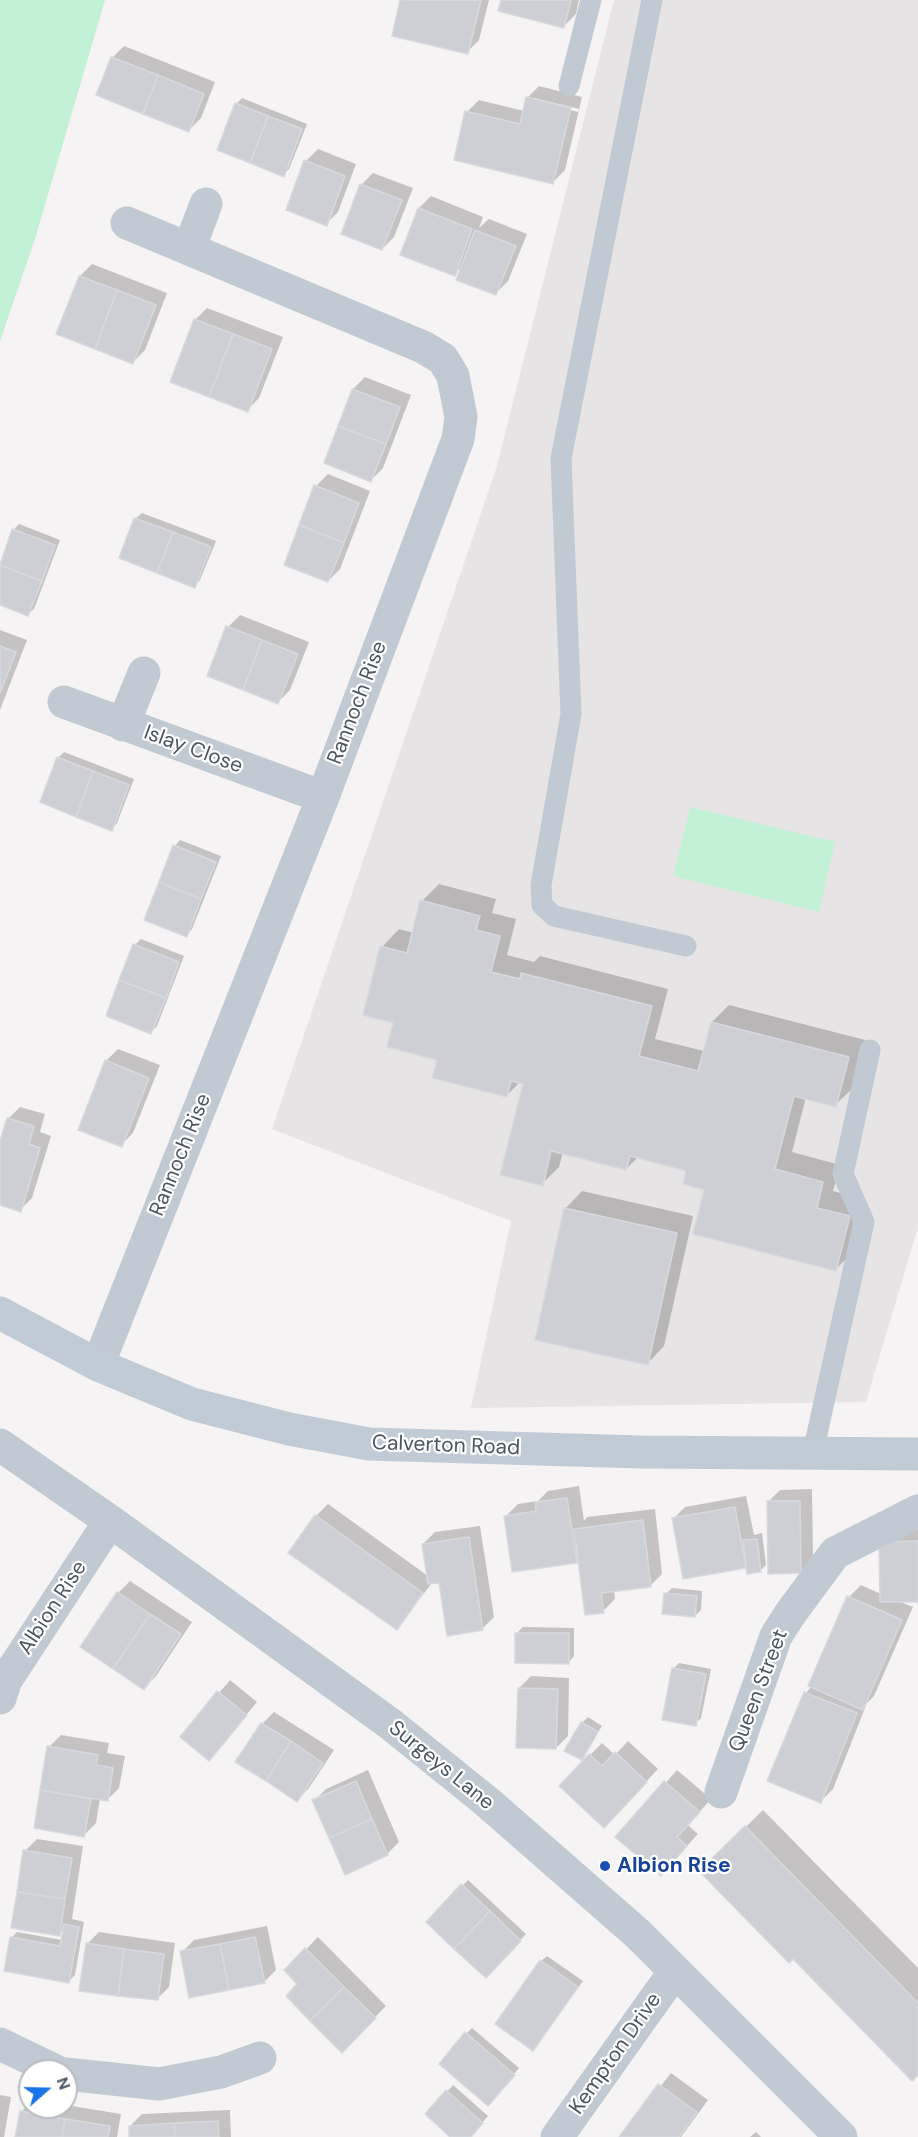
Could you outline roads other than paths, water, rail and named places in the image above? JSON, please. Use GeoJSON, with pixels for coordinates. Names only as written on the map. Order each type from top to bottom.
{"type":"FeatureCollection","features":[{"type":"Feature","properties":{"kind":"street"},"geometry":{"type":"LineString","coordinates":[[189,249],[206,204]]}},
{"type":"Feature","properties":{"kind":"street","name":"Rannoch Rise"},"geometry":{"type":"LineString","coordinates":[[98,1365],[323,797],[458,439],[461,417],[453,376],[443,359],[423,347],[127,223]]}},
{"type":"Feature","properties":{"kind":"street"},"geometry":{"type":"LineString","coordinates":[[123,725],[144,673]]}},
{"type":"Feature","properties":{"kind":"street","name":"Islay Close"},"geometry":{"type":"LineString","coordinates":[[64,702],[323,797]]}},
{"type":"Feature","properties":{"kind":"street","name":"Calverton Road"},"geometry":{"type":"LineString","coordinates":[[0,1313],[98,1365],[192,1404],[289,1429],[369,1444],[641,1452],[918,1454]]}},
{"type":"Feature","properties":{"kind":"street","name":"Surgeys Lane"},"geometry":{"type":"LineString","coordinates":[[0,1445],[110,1521],[416,1744],[638,1934],[841,2137]]}},
{"type":"Feature","properties":{"kind":"street","name":"Queen Street"},"geometry":{"type":"LineString","coordinates":[[721,1792],[776,1636],[790,1614],[836,1553],[918,1511]]}},
{"type":"Feature","properties":{"kind":"street","name":"Albion Rise"},"geometry":{"type":"LineString","coordinates":[[0,1698],[6,1680],[110,1521]]}},
{"type":"Feature","properties":{"kind":"street","name":"Kempton Drive"},"geometry":{"type":"LineString","coordinates":[[557,2137],[675,1971]]}},
{"type":"Feature","properties":{"kind":"street"},"geometry":{"type":"LineString","coordinates":[[0,2044],[31,2059]]}},
{"type":"Feature","properties":{"kind":"street"},"geometry":{"type":"LineString","coordinates":[[78,2075],[159,2084],[221,2072],[260,2058]]}},
{"type":"Feature","properties":{"kind":"lane"},"geometry":{"type":"LineString","coordinates":[[569,86],[591,0]]}},
{"type":"Feature","properties":{"kind":"lane"},"geometry":{"type":"LineString","coordinates":[[651,0],[561,458],[571,714],[541,885],[542,905],[554,916],[686,946]]}},
{"type":"Feature","properties":{"kind":"lane"},"geometry":{"type":"LineString","coordinates":[[813,1452],[864,1222],[843,1174],[870,1050]]}},
{"type":"Feature","properties":{"kind":"place","name":"Albion Rise"},"geometry":{"type":"Point","coordinates":[605,1866]}}]}
